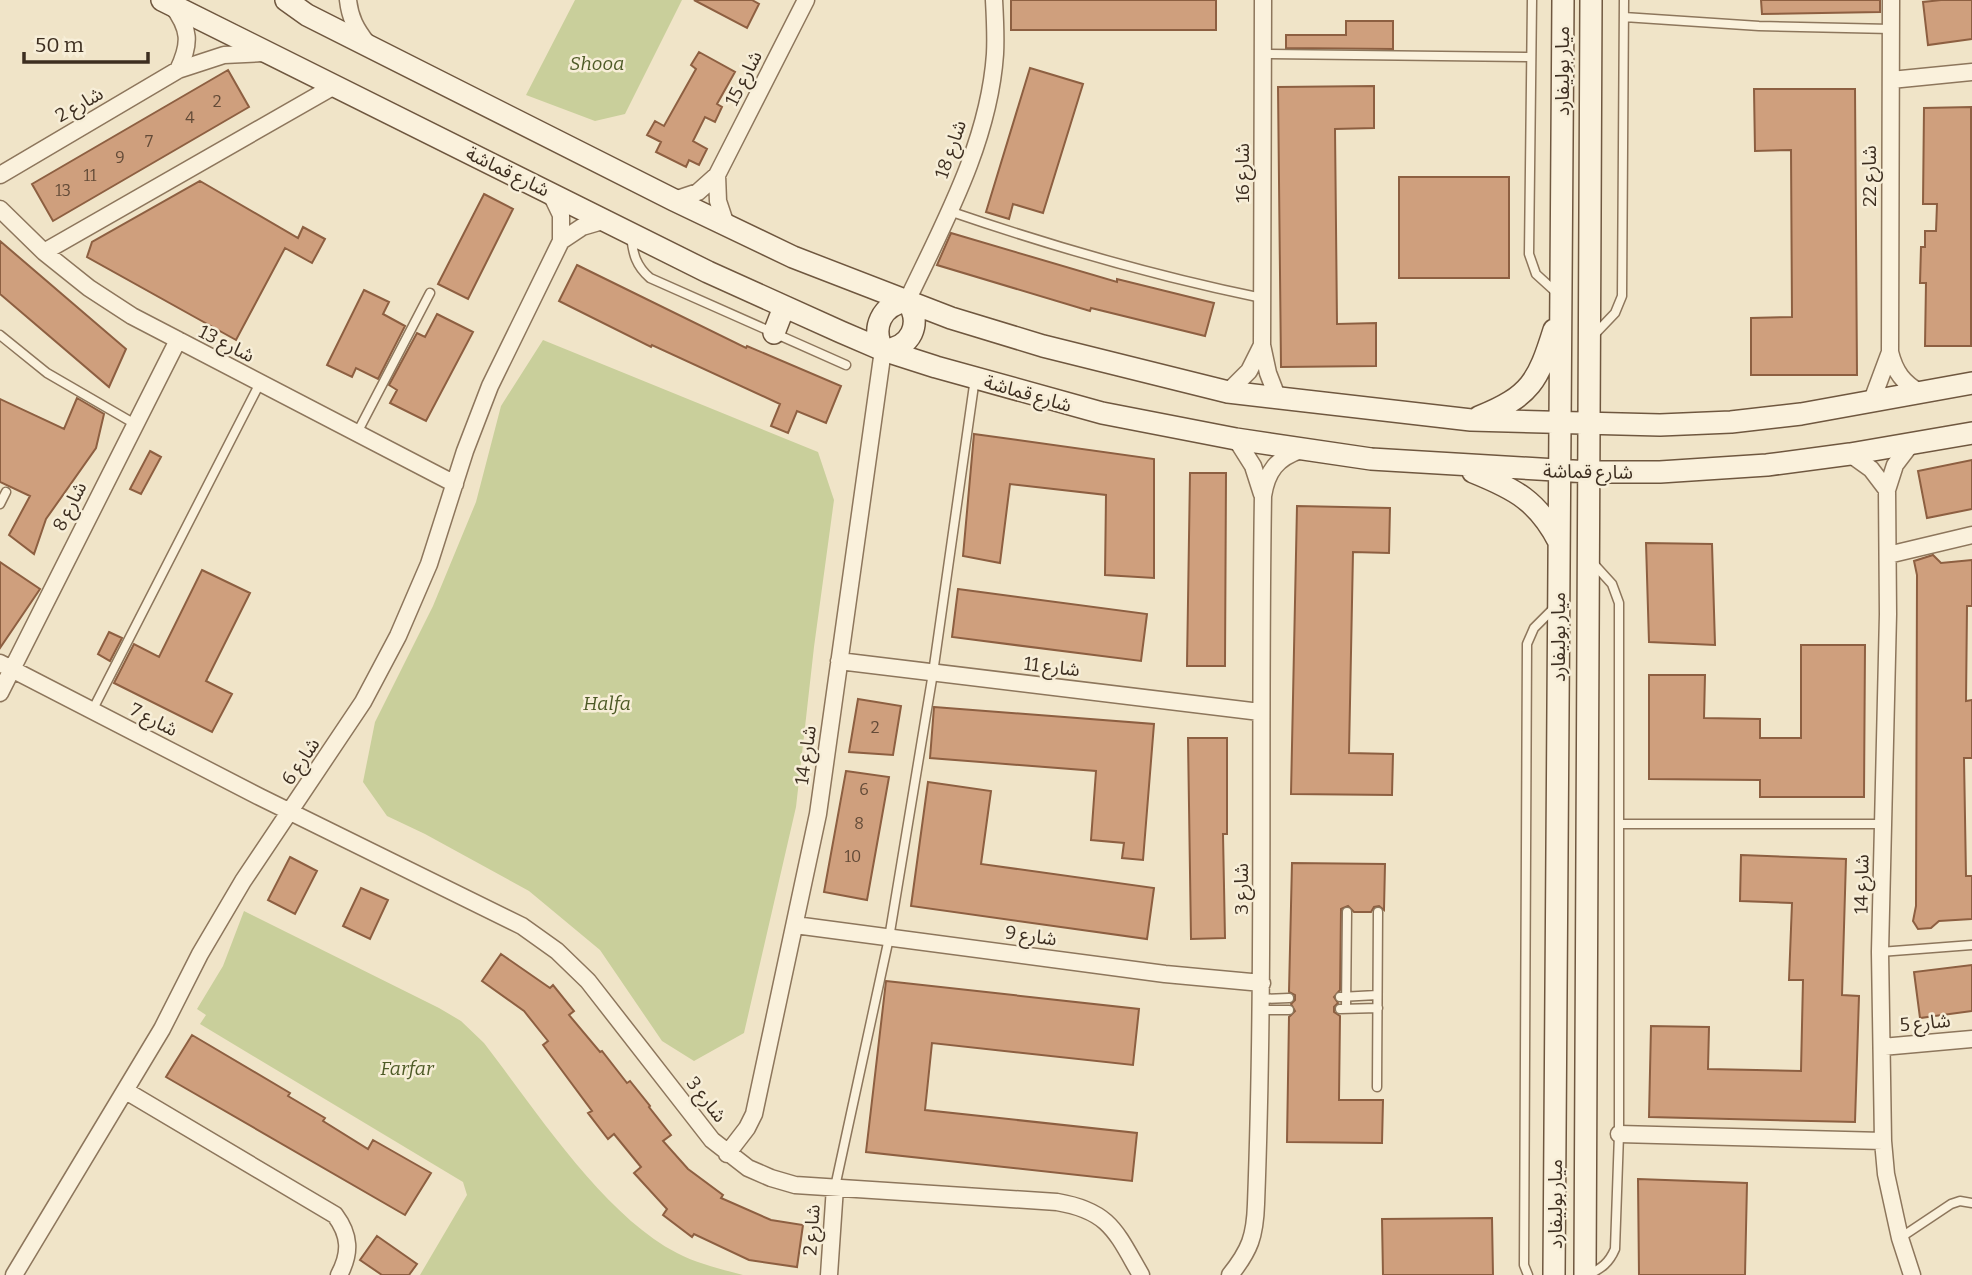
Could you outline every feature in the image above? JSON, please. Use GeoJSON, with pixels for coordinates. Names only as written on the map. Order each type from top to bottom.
{"type":"FeatureCollection","features":[{"type":"Feature","properties":{"kind":"street"},"geometry":{"type":"LineString","coordinates":[[286,0],[307,15],[793,257],[951,318],[1043,346],[1228,392],[1471,420],[1660,425],[1731,422],[1801,414],[1972,383]]}},
{"type":"Feature","properties":{"kind":"street"},"geometry":{"type":"LineString","coordinates":[[348,0],[349,13],[356,29],[367,43]]}},
{"type":"Feature","properties":{"kind":"street","name":"شارع 15"},"geometry":{"type":"LineString","coordinates":[[674,200],[698,192],[718,175],[806,0]]}},
{"type":"Feature","properties":{"kind":"street","name":"شارع 18"},"geometry":{"type":"LineString","coordinates":[[907,301],[949,211],[979,136],[989,96],[995,54],[994,0]]}},
{"type":"Feature","properties":{"kind":"street","name":"شارع 16"},"geometry":{"type":"LineString","coordinates":[[1264,0],[1262,345],[1268,373],[1278,399]]}},
{"type":"Feature","properties":{"kind":"street","name":"ميار بوليفارد"},"geometry":{"type":"LineString","coordinates":[[1554,1275],[1563,0]]}},
{"type":"Feature","properties":{"kind":"street","name":"ميار بوليفارد"},"geometry":{"type":"LineString","coordinates":[[1586,1275],[1591,0]]}},
{"type":"Feature","properties":{"kind":"street","name":"شارع 22"},"geometry":{"type":"LineString","coordinates":[[1891,0],[1890,352],[1900,377],[1909,387],[1921,393]]}},
{"type":"Feature","properties":{"kind":"street"},"geometry":{"type":"LineString","coordinates":[[167,3],[183,20],[188,36],[186,54],[178,70]]}},
{"type":"Feature","properties":{"kind":"street","name":"شارع قماشة"},"geometry":{"type":"LineString","coordinates":[[167,3],[784,307],[883,350],[1102,413],[1236,439],[1371,459],[1589,472],[1767,465],[1972,433]]}},
{"type":"Feature","properties":{"kind":"street","name":"شارع 2"},"geometry":{"type":"LineString","coordinates":[[0,174],[178,70],[224,55],[272,53]]}},
{"type":"Feature","properties":{"kind":"street"},"geometry":{"type":"LineString","coordinates":[[1891,80],[1972,72]]}},
{"type":"Feature","properties":{"kind":"street"},"geometry":{"type":"LineString","coordinates":[[44,252],[335,85]]}},
{"type":"Feature","properties":{"kind":"street"},"geometry":{"type":"LineString","coordinates":[[718,175],[718,201],[726,225]]}},
{"type":"Feature","properties":{"kind":"street"},"geometry":{"type":"LineString","coordinates":[[550,192],[561,215],[562,241]]}},
{"type":"Feature","properties":{"kind":"street","name":"شارع 13"},"geometry":{"type":"LineString","coordinates":[[0,209],[44,252],[89,288],[132,316],[455,484]]}},
{"type":"Feature","properties":{"kind":"street"},"geometry":{"type":"LineString","coordinates":[[562,241],[582,227],[606,220]]}},
{"type":"Feature","properties":{"kind":"street","name":"شارع 6"},"geometry":{"type":"LineString","coordinates":[[14,1275],[162,1030],[200,954],[243,881],[363,702],[398,636],[429,564],[490,386],[562,241]]}},
{"type":"Feature","properties":{"kind":"street"},"geometry":{"type":"LineString","coordinates":[[907,301],[914,314],[913,330],[905,343],[891,350],[883,350],[877,335],[880,318],[891,306],[907,301]]}},
{"type":"Feature","properties":{"kind":"street"},"geometry":{"type":"LineString","coordinates":[[1471,420],[1503,408],[1529,388],[1545,359],[1561,304]]}},
{"type":"Feature","properties":{"kind":"street"},"geometry":{"type":"LineString","coordinates":[[775,333],[784,307]]}},
{"type":"Feature","properties":{"kind":"street","name":"شارع 8"},"geometry":{"type":"LineString","coordinates":[[0,693],[6,666],[178,341]]}},
{"type":"Feature","properties":{"kind":"street","name":"شارع 16"},"geometry":{"type":"LineString","coordinates":[[1228,392],[1249,371],[1262,345]]}},
{"type":"Feature","properties":{"kind":"street","name":"شارع 14"},"geometry":{"type":"LineString","coordinates":[[727,1154],[754,1114],[818,814],[883,350]]}},
{"type":"Feature","properties":{"kind":"street","name":"شارع 22"},"geometry":{"type":"LineString","coordinates":[[1871,403],[1890,352]]}},
{"type":"Feature","properties":{"kind":"street","name":"شارع 3"},"geometry":{"type":"LineString","coordinates":[[1236,439],[1253,466],[1263,496]]}},
{"type":"Feature","properties":{"kind":"street","name":"شارع 14"},"geometry":{"type":"LineString","coordinates":[[1910,444],[1895,465],[1887,490],[1880,952],[1883,1141],[1899,1238],[1912,1275]]}},
{"type":"Feature","properties":{"kind":"street","name":"شارع 3"},"geometry":{"type":"LineString","coordinates":[[1230,1275],[1246,1255],[1255,1230],[1262,997],[1260,712],[1263,496],[1266,480],[1274,465],[1287,454],[1303,449]]}},
{"type":"Feature","properties":{"kind":"street"},"geometry":{"type":"LineString","coordinates":[[1850,454],[1871,469],[1887,490]]}},
{"type":"Feature","properties":{"kind":"street"},"geometry":{"type":"LineString","coordinates":[[1451,464],[1519,493],[1536,507],[1559,542]]}},
{"type":"Feature","properties":{"kind":"street"},"geometry":{"type":"LineString","coordinates":[[1888,555],[1972,535]]}},
{"type":"Feature","properties":{"kind":"street","name":"شارع 11"},"geometry":{"type":"LineString","coordinates":[[839,662],[1260,712]]}},
{"type":"Feature","properties":{"kind":"street","name":"شارع 7"},"geometry":{"type":"LineString","coordinates":[[6,666],[290,812]]}},
{"type":"Feature","properties":{"kind":"street","name":"شارع 3"},"geometry":{"type":"LineString","coordinates":[[290,812],[522,926],[557,951],[588,981],[699,1124],[727,1154],[748,1168],[795,1185],[1074,1205],[1096,1214],[1114,1229],[1141,1275]]}},
{"type":"Feature","properties":{"kind":"street","name":"شارع 9"},"geometry":{"type":"LineString","coordinates":[[794,925],[1165,974],[1262,997]]}},
{"type":"Feature","properties":{"kind":"street","name":"شارع 5"},"geometry":{"type":"LineString","coordinates":[[1882,1047],[1972,1039]]}},
{"type":"Feature","properties":{"kind":"street"},"geometry":{"type":"LineString","coordinates":[[126,1091],[335,1215],[344,1228],[349,1243],[347,1258],[339,1275]]}},
{"type":"Feature","properties":{"kind":"street"},"geometry":{"type":"LineString","coordinates":[[1619,1134],[1883,1141]]}},
{"type":"Feature","properties":{"kind":"street","name":"شارع 2"},"geometry":{"type":"LineString","coordinates":[[829,1275],[835,1187]]}},
{"type":"Feature","properties":{"kind":"lane"},"geometry":{"type":"LineString","coordinates":[[1532,0],[1529,254],[1536,274],[1561,304]]}},
{"type":"Feature","properties":{"kind":"lane"},"geometry":{"type":"LineString","coordinates":[[1589,339],[1615,313],[1622,296],[1624,0]]}},
{"type":"Feature","properties":{"kind":"lane"},"geometry":{"type":"LineString","coordinates":[[1623,17],[1747,26],[1891,29]]}},
{"type":"Feature","properties":{"kind":"lane"},"geometry":{"type":"LineString","coordinates":[[1263,54],[1531,57]]}},
{"type":"Feature","properties":{"kind":"lane"},"geometry":{"type":"LineString","coordinates":[[949,211],[1104,261],[1262,298]]}},
{"type":"Feature","properties":{"kind":"lane"},"geometry":{"type":"LineString","coordinates":[[630,232],[635,259],[641,270],[650,278],[846,365]]}},
{"type":"Feature","properties":{"kind":"lane"},"geometry":{"type":"LineString","coordinates":[[357,433],[430,293]]}},
{"type":"Feature","properties":{"kind":"lane"},"geometry":{"type":"LineString","coordinates":[[0,335],[47,373],[135,424]]}},
{"type":"Feature","properties":{"kind":"lane"},"geometry":{"type":"LineString","coordinates":[[835,1187],[889,937],[933,673],[975,378]]}},
{"type":"Feature","properties":{"kind":"lane"},"geometry":{"type":"LineString","coordinates":[[92,711],[260,383]]}},
{"type":"Feature","properties":{"kind":"lane"},"geometry":{"type":"LineString","coordinates":[[0,504],[6,492]]}},
{"type":"Feature","properties":{"kind":"lane"},"geometry":{"type":"LineString","coordinates":[[1586,1275],[1603,1267],[1611,1259],[1615,1249],[1619,1134],[1619,603],[1612,584],[1589,558]]}},
{"type":"Feature","properties":{"kind":"lane"},"geometry":{"type":"LineString","coordinates":[[1528,1275],[1524,1265],[1527,645],[1534,628],[1559,603]]}},
{"type":"Feature","properties":{"kind":"lane"},"geometry":{"type":"LineString","coordinates":[[1619,824],[1884,824]]}},
{"type":"Feature","properties":{"kind":"lane"},"geometry":{"type":"LineString","coordinates":[[1346,912],[1343,1009],[1378,1008]]}},
{"type":"Feature","properties":{"kind":"lane"},"geometry":{"type":"LineString","coordinates":[[1377,912],[1377,1087]]}},
{"type":"Feature","properties":{"kind":"lane"},"geometry":{"type":"LineString","coordinates":[[1880,952],[1972,944]]}},
{"type":"Feature","properties":{"kind":"lane"},"geometry":{"type":"LineString","coordinates":[[1343,997],[1377,996]]}},
{"type":"Feature","properties":{"kind":"lane"},"geometry":{"type":"LineString","coordinates":[[1262,997],[1289,998]]}},
{"type":"Feature","properties":{"kind":"lane"},"geometry":{"type":"LineString","coordinates":[[1262,997],[1289,1010]]}},
{"type":"Feature","properties":{"kind":"lane"},"geometry":{"type":"LineString","coordinates":[[1899,1238],[1951,1204],[1960,1201],[1972,1203]]}},
{"type":"Feature","properties":{"kind":"green space","name":"Shooa"},"geometry":{"type":"Polygon","coordinates":[[[575,0],[682,0],[625,114],[595,121],[526,95],[575,0]]]}},
{"type":"Feature","properties":{"kind":"green space","name":"Halfa"},"geometry":{"type":"Polygon","coordinates":[[[543,340],[818,452],[834,500],[796,807],[744,1033],[694,1061],[662,1041],[600,950],[529,891],[387,816],[363,782],[375,722],[433,606],[476,502],[501,406],[543,340]]]}},
{"type":"Feature","properties":{"kind":"green space","name":"Farfar"},"geometry":{"type":"Polygon","coordinates":[[[244,911],[461,1021],[484,1043],[572,1158],[623,1213],[650,1236],[677,1253],[743,1275],[420,1275],[467,1195],[463,1182],[200,1024],[206,1015],[197,1009],[223,966],[244,911]]]}},
{"type":"Feature","properties":{"kind":"building"},"geometry":{"type":"Polygon","coordinates":[[[694,0],[752,0],[759,4],[747,28],[694,0]]]}},
{"type":"Feature","properties":{"kind":"building"},"geometry":{"type":"Polygon","coordinates":[[[1011,0],[1216,0],[1216,30],[1011,30],[1011,0]]]}},
{"type":"Feature","properties":{"kind":"building"},"geometry":{"type":"Polygon","coordinates":[[[1761,0],[1880,0],[1880,12],[1762,14],[1761,0]]]}},
{"type":"Feature","properties":{"kind":"building"},"geometry":{"type":"Polygon","coordinates":[[[1972,0],[1972,39],[1928,45],[1923,2],[1972,0]]]}},
{"type":"Feature","properties":{"kind":"building"},"geometry":{"type":"Polygon","coordinates":[[[1346,21],[1393,21],[1393,49],[1286,48],[1286,35],[1346,35],[1346,21]]]}},
{"type":"Feature","properties":{"kind":"building"},"geometry":{"type":"Polygon","coordinates":[[[699,52],[735,72],[717,104],[722,107],[715,122],[705,117],[693,141],[707,149],[699,165],[689,160],[686,167],[656,152],[661,142],[647,135],[655,121],[664,126],[696,69],[691,65],[699,52]]]}},
{"type":"Feature","properties":{"kind":"building"},"geometry":{"type":"Polygon","coordinates":[[[1030,68],[1083,84],[1043,213],[1013,204],[1009,219],[986,212],[1030,68]]]}},
{"type":"Feature","properties":{"kind":"building"},"geometry":{"type":"Polygon","coordinates":[[[228,70],[249,107],[53,221],[32,184],[228,70]]]}},
{"type":"Feature","properties":{"kind":"building"},"geometry":{"type":"Polygon","coordinates":[[[1374,86],[1374,128],[1335,129],[1337,324],[1376,323],[1376,366],[1281,367],[1278,87],[1374,86]]]}},
{"type":"Feature","properties":{"kind":"building"},"geometry":{"type":"Polygon","coordinates":[[[1754,89],[1855,89],[1857,375],[1751,375],[1751,318],[1792,317],[1791,150],[1755,151],[1754,89]]]}},
{"type":"Feature","properties":{"kind":"building"},"geometry":{"type":"Polygon","coordinates":[[[1971,107],[1971,346],[1925,346],[1926,283],[1920,283],[1921,247],[1925,247],[1925,231],[1936,231],[1937,204],[1923,204],[1924,108],[1971,107]]]}},
{"type":"Feature","properties":{"kind":"building"},"geometry":{"type":"Polygon","coordinates":[[[1399,177],[1509,177],[1509,278],[1399,278],[1399,177]]]}},
{"type":"Feature","properties":{"kind":"building"},"geometry":{"type":"Polygon","coordinates":[[[200,181],[298,238],[303,227],[325,239],[312,263],[285,248],[236,340],[87,257],[92,242],[200,181]]]}},
{"type":"Feature","properties":{"kind":"building"},"geometry":{"type":"Polygon","coordinates":[[[484,194],[513,209],[468,299],[438,284],[484,194]]]}},
{"type":"Feature","properties":{"kind":"building"},"geometry":{"type":"Polygon","coordinates":[[[951,233],[1117,282],[1117,279],[1214,303],[1205,336],[1091,308],[1090,311],[937,265],[951,233]]]}},
{"type":"Feature","properties":{"kind":"building"},"geometry":{"type":"Polygon","coordinates":[[[0,241],[126,349],[109,387],[0,294],[0,241]]]}},
{"type":"Feature","properties":{"kind":"building"},"geometry":{"type":"Polygon","coordinates":[[[577,265],[746,348],[747,346],[841,386],[826,423],[797,411],[788,433],[771,426],[780,404],[652,345],[651,347],[559,301],[577,265]]]}},
{"type":"Feature","properties":{"kind":"building"},"geometry":{"type":"Polygon","coordinates":[[[364,290],[389,302],[383,314],[405,326],[378,379],[356,368],[352,377],[327,365],[364,290]]]}},
{"type":"Feature","properties":{"kind":"building"},"geometry":{"type":"Polygon","coordinates":[[[437,314],[473,332],[426,421],[390,403],[397,390],[389,385],[417,333],[425,337],[437,314]]]}},
{"type":"Feature","properties":{"kind":"building"},"geometry":{"type":"Polygon","coordinates":[[[77,398],[104,414],[96,448],[46,519],[34,554],[9,535],[30,496],[0,482],[0,399],[64,429],[77,398]]]}},
{"type":"Feature","properties":{"kind":"building"},"geometry":{"type":"Polygon","coordinates":[[[974,434],[1154,459],[1154,578],[1105,575],[1106,495],[1010,484],[1000,563],[963,556],[974,434]]]}},
{"type":"Feature","properties":{"kind":"building"},"geometry":{"type":"Polygon","coordinates":[[[150,451],[161,457],[141,494],[130,489],[150,451]]]}},
{"type":"Feature","properties":{"kind":"building"},"geometry":{"type":"Polygon","coordinates":[[[1972,460],[1972,509],[1927,518],[1918,471],[1972,460]]]}},
{"type":"Feature","properties":{"kind":"building"},"geometry":{"type":"Polygon","coordinates":[[[1190,473],[1226,473],[1225,666],[1187,666],[1190,473]]]}},
{"type":"Feature","properties":{"kind":"building"},"geometry":{"type":"Polygon","coordinates":[[[1297,506],[1390,508],[1389,553],[1353,552],[1349,753],[1393,754],[1392,795],[1291,794],[1297,506]]]}},
{"type":"Feature","properties":{"kind":"building"},"geometry":{"type":"Polygon","coordinates":[[[1646,543],[1712,544],[1715,645],[1649,642],[1646,543]]]}},
{"type":"Feature","properties":{"kind":"building"},"geometry":{"type":"Polygon","coordinates":[[[1933,555],[1941,563],[1972,560],[1972,606],[1967,606],[1966,701],[1972,700],[1972,758],[1964,758],[1966,876],[1972,876],[1972,919],[1939,921],[1931,928],[1918,929],[1913,921],[1916,906],[1917,575],[1914,561],[1933,555]]]}},
{"type":"Feature","properties":{"kind":"building"},"geometry":{"type":"Polygon","coordinates":[[[0,562],[40,589],[0,648],[0,562]]]}},
{"type":"Feature","properties":{"kind":"building"},"geometry":{"type":"Polygon","coordinates":[[[202,570],[250,593],[206,681],[232,694],[212,732],[114,683],[134,644],[159,657],[202,570]]]}},
{"type":"Feature","properties":{"kind":"building"},"geometry":{"type":"Polygon","coordinates":[[[958,589],[1147,614],[1141,661],[952,637],[958,589]]]}},
{"type":"Feature","properties":{"kind":"building"},"geometry":{"type":"Polygon","coordinates":[[[109,632],[122,638],[110,661],[98,654],[109,632]]]}},
{"type":"Feature","properties":{"kind":"building"},"geometry":{"type":"Polygon","coordinates":[[[1801,645],[1865,645],[1864,797],[1760,797],[1760,780],[1649,779],[1649,675],[1705,675],[1704,718],[1760,719],[1760,738],[1801,738],[1801,645]]]}},
{"type":"Feature","properties":{"kind":"building"},"geometry":{"type":"Polygon","coordinates":[[[858,699],[901,706],[893,755],[849,752],[858,699]]]}},
{"type":"Feature","properties":{"kind":"building"},"geometry":{"type":"Polygon","coordinates":[[[934,707],[1154,724],[1143,860],[1122,858],[1124,843],[1091,840],[1096,771],[930,758],[934,707]]]}},
{"type":"Feature","properties":{"kind":"building"},"geometry":{"type":"Polygon","coordinates":[[[1188,738],[1227,738],[1227,834],[1223,834],[1225,938],[1191,939],[1188,738]]]}},
{"type":"Feature","properties":{"kind":"building"},"geometry":{"type":"Polygon","coordinates":[[[846,771],[889,777],[867,900],[824,892],[846,771]]]}},
{"type":"Feature","properties":{"kind":"building"},"geometry":{"type":"Polygon","coordinates":[[[928,782],[991,791],[981,864],[1154,888],[1147,939],[911,906],[928,782]]]}},
{"type":"Feature","properties":{"kind":"building"},"geometry":{"type":"Polygon","coordinates":[[[1741,855],[1846,859],[1842,995],[1859,996],[1855,1122],[1649,1117],[1651,1026],[1709,1027],[1708,1069],[1801,1071],[1803,980],[1789,980],[1792,903],[1740,901],[1741,855]]]}},
{"type":"Feature","properties":{"kind":"building"},"geometry":{"type":"Polygon","coordinates":[[[290,857],[317,871],[295,914],[268,900],[290,857]]]}},
{"type":"Feature","properties":{"kind":"building"},"geometry":{"type":"Polygon","coordinates":[[[1292,863],[1385,864],[1384,910],[1379,906],[1374,907],[1371,912],[1354,912],[1348,906],[1341,909],[1340,990],[1334,997],[1338,1003],[1334,1012],[1340,1016],[1339,1100],[1383,1100],[1382,1143],[1287,1142],[1289,1017],[1295,1011],[1291,1004],[1295,995],[1289,992],[1292,863]]]}},
{"type":"Feature","properties":{"kind":"building"},"geometry":{"type":"Polygon","coordinates":[[[361,888],[388,900],[370,939],[343,926],[361,888]]]}},
{"type":"Feature","properties":{"kind":"building"},"geometry":{"type":"Polygon","coordinates":[[[501,954],[550,988],[553,985],[574,1011],[569,1015],[650,1106],[671,1135],[663,1141],[688,1169],[723,1195],[721,1198],[771,1220],[803,1225],[797,1267],[749,1260],[694,1234],[692,1237],[663,1215],[667,1209],[634,1173],[641,1167],[614,1134],[608,1139],[588,1113],[592,1111],[543,1045],[548,1041],[524,1011],[482,981],[501,954]]]}},
{"type":"Feature","properties":{"kind":"building"},"geometry":{"type":"Polygon","coordinates":[[[1972,965],[1972,1011],[1920,1018],[1914,972],[1972,965]]]}},
{"type":"Feature","properties":{"kind":"building"},"geometry":{"type":"Polygon","coordinates":[[[886,981],[1139,1009],[1133,1065],[932,1043],[925,1110],[1137,1133],[1132,1181],[866,1152],[886,981]]]}},
{"type":"Feature","properties":{"kind":"building"},"geometry":{"type":"Polygon","coordinates":[[[192,1035],[290,1093],[288,1096],[368,1149],[373,1140],[431,1173],[405,1215],[166,1077],[192,1035]]]}},
{"type":"Feature","properties":{"kind":"building"},"geometry":{"type":"Polygon","coordinates":[[[1638,1179],[1747,1183],[1745,1275],[1639,1275],[1638,1179]]]}},
{"type":"Feature","properties":{"kind":"building"},"geometry":{"type":"Polygon","coordinates":[[[1492,1218],[1493,1275],[1383,1275],[1382,1219],[1492,1218]]]}},
{"type":"Feature","properties":{"kind":"building"},"geometry":{"type":"Polygon","coordinates":[[[377,1236],[417,1264],[409,1275],[382,1275],[360,1260],[377,1236]]]}}]}
